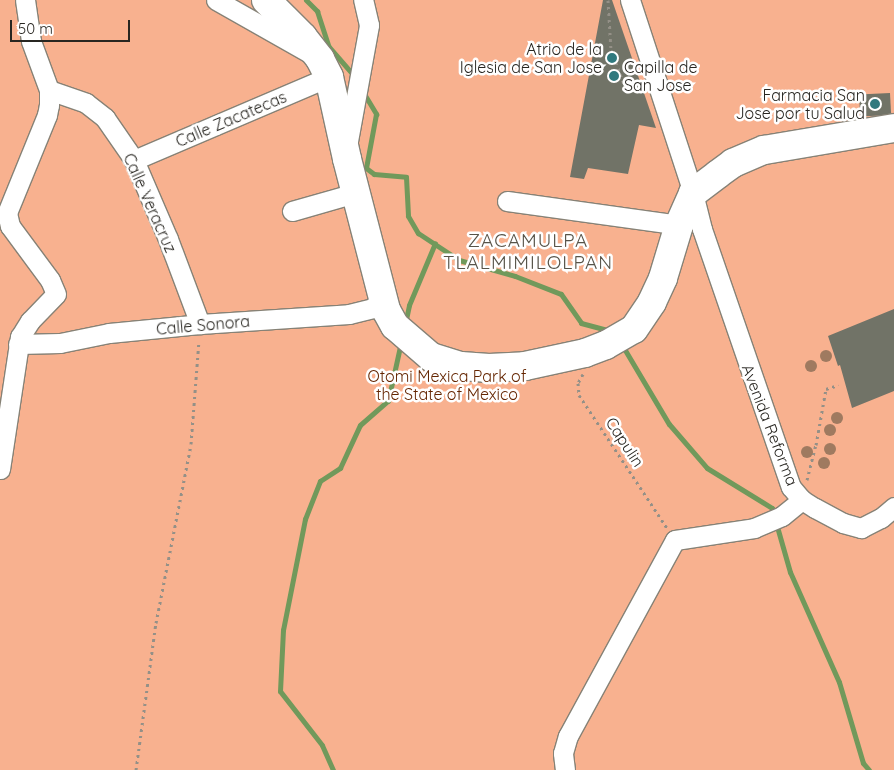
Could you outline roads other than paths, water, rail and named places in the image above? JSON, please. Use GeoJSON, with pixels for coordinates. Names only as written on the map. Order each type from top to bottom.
{"type":"FeatureCollection","features":[{"type":"Feature","properties":{"kind":"main road"},"geometry":{"type":"LineString","coordinates":[[266,0],[303,37],[325,68],[346,160],[384,303],[395,326],[431,357],[461,366],[489,368],[525,366],[596,349],[634,329],[652,302],[663,278],[679,225],[693,193],[733,163],[764,150],[894,128]]}},
{"type":"Feature","properties":{"kind":"street"},"geometry":{"type":"LineString","coordinates":[[0,469],[18,344],[23,331],[56,294],[50,280],[10,226],[7,213],[47,115],[49,90],[31,40],[25,0]]}},
{"type":"Feature","properties":{"kind":"street"},"geometry":{"type":"LineString","coordinates":[[216,0],[325,68]]}},
{"type":"Feature","properties":{"kind":"street"},"geometry":{"type":"LineString","coordinates":[[346,160],[354,98],[367,46],[369,25],[363,0]]}},
{"type":"Feature","properties":{"kind":"street","name":"Avenida Reforma"},"geometry":{"type":"LineString","coordinates":[[565,770],[563,753],[568,736],[675,540],[754,528],[782,516],[802,500],[792,487],[746,360],[630,0]]}},
{"type":"Feature","properties":{"kind":"street","name":"Calle Zacatecas"},"geometry":{"type":"LineString","coordinates":[[134,160],[325,68]]}},
{"type":"Feature","properties":{"kind":"street","name":"Calle Veracruz"},"geometry":{"type":"LineString","coordinates":[[49,90],[86,103],[105,118],[134,160],[168,239],[200,324]]}},
{"type":"Feature","properties":{"kind":"street"},"geometry":{"type":"LineString","coordinates":[[292,211],[355,193]]}},
{"type":"Feature","properties":{"kind":"street"},"geometry":{"type":"LineString","coordinates":[[507,201],[679,225]]}},
{"type":"Feature","properties":{"kind":"street","name":"Calle Sonora"},"geometry":{"type":"LineString","coordinates":[[18,344],[60,343],[109,333],[200,324],[364,312],[384,303]]}},
{"type":"Feature","properties":{"kind":"street"},"geometry":{"type":"LineString","coordinates":[[802,500],[844,523],[861,528],[881,518],[894,507]]}},
{"type":"Feature","properties":{"kind":"waterway"},"geometry":{"type":"LineString","coordinates":[[306,0],[317,11],[329,47],[354,76]]}},
{"type":"Feature","properties":{"kind":"waterway"},"geometry":{"type":"LineString","coordinates":[[363,92],[376,114],[366,168],[374,174],[406,177],[408,216],[418,233],[459,260],[515,276],[561,294],[581,323],[611,331]]}},
{"type":"Feature","properties":{"kind":"waterway"},"geometry":{"type":"LineString","coordinates":[[405,324],[409,305],[435,243]]}},
{"type":"Feature","properties":{"kind":"waterway"},"geometry":{"type":"LineString","coordinates":[[333,770],[322,745],[280,691],[283,630],[305,519],[320,481],[340,468],[360,425],[388,401],[401,342]]}},
{"type":"Feature","properties":{"kind":"waterway"},"geometry":{"type":"LineString","coordinates":[[622,345],[669,424],[707,468],[772,508],[774,515]]}},
{"type":"Feature","properties":{"kind":"waterway"},"geometry":{"type":"LineString","coordinates":[[776,523],[790,572],[839,682],[863,763],[869,770]]}},
{"type":"Feature","properties":{"kind":"place","name":"Atrio de la Iglesia de San Jose"},"geometry":{"type":"Point","coordinates":[612,58]}},
{"type":"Feature","properties":{"kind":"place","name":"Capilla de San Jose"},"geometry":{"type":"Point","coordinates":[614,76]}},
{"type":"Feature","properties":{"kind":"place","name":"Farmacia San Jose por tu Salud"},"geometry":{"type":"Point","coordinates":[875,104]}},
{"type":"Feature","properties":{"kind":"district","name":"ZACAMULPA TLALMIMILOLPAN"},"geometry":{"type":"Point","coordinates":[528,252]}},
{"type":"Feature","properties":{"kind":"park label","name":"Otomi Mexica Park of the State of Mexico"},"geometry":{"type":"Point","coordinates":[447,385]}}]}
